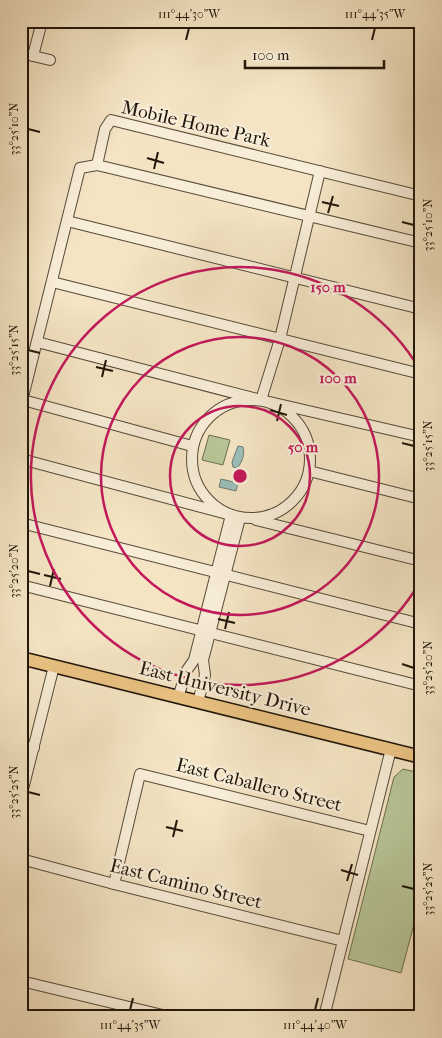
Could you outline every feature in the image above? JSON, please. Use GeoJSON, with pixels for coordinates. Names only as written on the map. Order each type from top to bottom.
{"type":"FeatureCollection","features":[{"type":"Feature","properties":{"kind":"main road","name":"East University Drive"},"geometry":{"type":"LineString","coordinates":[[21,658],[421,756]]}},
{"type":"Feature","properties":{"kind":"street"},"geometry":{"type":"LineString","coordinates":[[33,56],[42,21]]}},
{"type":"Feature","properties":{"kind":"street"},"geometry":{"type":"LineString","coordinates":[[21,53],[50,60]]}},
{"type":"Feature","properties":{"kind":"street","name":"Mobile Home Park"},"geometry":{"type":"LineString","coordinates":[[97,166],[106,129],[111,120],[421,196]]}},
{"type":"Feature","properties":{"kind":"street"},"geometry":{"type":"LineString","coordinates":[[192,446],[22,403],[80,168],[97,166],[421,244]]}},
{"type":"Feature","properties":{"kind":"street"},"geometry":{"type":"LineString","coordinates":[[261,400],[280,339],[320,171]]}},
{"type":"Feature","properties":{"kind":"street"},"geometry":{"type":"LineString","coordinates":[[67,221],[421,310]]}},
{"type":"Feature","properties":{"kind":"street"},"geometry":{"type":"LineString","coordinates":[[52,282],[421,374]]}},
{"type":"Feature","properties":{"kind":"street"},"geometry":{"type":"LineString","coordinates":[[37,342],[261,400],[421,437]]}},
{"type":"Feature","properties":{"kind":"street"},"geometry":{"type":"LineString","coordinates":[[243,400],[261,400],[279,407],[294,418],[305,434],[310,452],[309,471],[302,490],[288,505],[270,515],[240,517],[210,501],[195,480],[191,463],[192,446],[199,429],[225,405],[243,400]]}},
{"type":"Feature","properties":{"kind":"street"},"geometry":{"type":"LineString","coordinates":[[21,459],[240,517],[421,562]]}},
{"type":"Feature","properties":{"kind":"street"},"geometry":{"type":"LineString","coordinates":[[309,471],[421,499]]}},
{"type":"Feature","properties":{"kind":"street"},"geometry":{"type":"LineString","coordinates":[[178,697],[187,670],[194,660],[206,630],[221,573],[240,517]]}},
{"type":"Feature","properties":{"kind":"street"},"geometry":{"type":"LineString","coordinates":[[21,523],[421,624]]}},
{"type":"Feature","properties":{"kind":"street"},"geometry":{"type":"LineString","coordinates":[[21,585],[206,630],[421,686]]}},
{"type":"Feature","properties":{"kind":"street"},"geometry":{"type":"LineString","coordinates":[[198,702],[205,675],[206,630]]}},
{"type":"Feature","properties":{"kind":"street"},"geometry":{"type":"LineString","coordinates":[[21,796],[54,666]]}},
{"type":"Feature","properties":{"kind":"street"},"geometry":{"type":"LineString","coordinates":[[21,744],[34,748]]}},
{"type":"Feature","properties":{"kind":"street"},"geometry":{"type":"LineString","coordinates":[[324,1017],[391,749]]}},
{"type":"Feature","properties":{"kind":"street","name":"East Caballero Street"},"geometry":{"type":"LineString","coordinates":[[114,884],[140,774],[370,831]]}},
{"type":"Feature","properties":{"kind":"street","name":"East Camino Street"},"geometry":{"type":"LineString","coordinates":[[21,859],[343,941]]}},
{"type":"Feature","properties":{"kind":"street"},"geometry":{"type":"LineString","coordinates":[[21,982],[172,1017]]}},
{"type":"Feature","properties":{"kind":"green space"},"geometry":{"type":"Polygon","coordinates":[[[209,435],[230,440],[223,465],[202,460],[209,435]]]}},
{"type":"Feature","properties":{"kind":"green space"},"geometry":{"type":"Polygon","coordinates":[[[403,769],[421,773],[421,898],[401,973],[348,959],[394,777],[403,769]]]}},
{"type":"Feature","properties":{"kind":"water"},"geometry":{"type":"Polygon","coordinates":[[[238,446],[243,447],[244,453],[242,461],[237,468],[233,467],[232,462],[238,446]]]}},
{"type":"Feature","properties":{"kind":"water"},"geometry":{"type":"Polygon","coordinates":[[[221,479],[238,483],[236,491],[219,487],[221,479]]]}}]}
